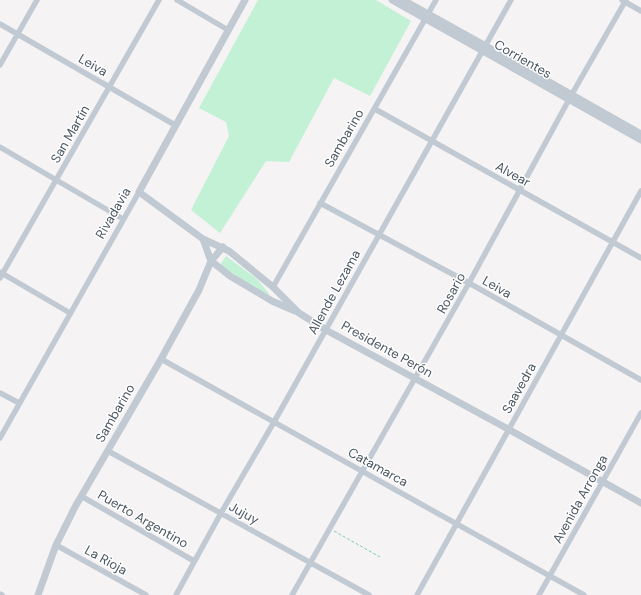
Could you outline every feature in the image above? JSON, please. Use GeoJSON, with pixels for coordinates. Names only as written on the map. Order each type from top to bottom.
{"type":"FeatureCollection","features":[{"type":"Feature","properties":{"kind":"street"},"geometry":{"type":"LineString","coordinates":[[0,65],[37,0]]}},
{"type":"Feature","properties":{"kind":"street","name":"San Martín"},"geometry":{"type":"LineString","coordinates":[[1,275],[160,0]]}},
{"type":"Feature","properties":{"kind":"street"},"geometry":{"type":"LineString","coordinates":[[177,0],[228,30]]}},
{"type":"Feature","properties":{"kind":"street","name":"Rivadavia"},"geometry":{"type":"LineString","coordinates":[[0,438],[139,192],[245,0]]}},
{"type":"Feature","properties":{"kind":"street","name":"Corrientes"},"geometry":{"type":"LineString","coordinates":[[392,0],[426,16],[571,97],[641,134]]}},
{"type":"Feature","properties":{"kind":"street","name":"Corrientes"},"geometry":{"type":"LineString","coordinates":[[403,0],[426,16]]}},
{"type":"Feature","properties":{"kind":"street","name":"Sambarino"},"geometry":{"type":"LineString","coordinates":[[273,287],[436,0]]}},
{"type":"Feature","properties":{"kind":"street","name":"Allende Lezama"},"geometry":{"type":"LineString","coordinates":[[176,595],[512,0]]}},
{"type":"Feature","properties":{"kind":"street"},"geometry":{"type":"LineString","coordinates":[[624,1],[641,11]]}},
{"type":"Feature","properties":{"kind":"street","name":"Rosario"},"geometry":{"type":"LineString","coordinates":[[292,595],[469,283],[624,1]]}},
{"type":"Feature","properties":{"kind":"street","name":"Leiva"},"geometry":{"type":"LineString","coordinates":[[0,24],[175,126]]}},
{"type":"Feature","properties":{"kind":"street","name":"Corrientes"},"geometry":{"type":"LineString","coordinates":[[571,97],[641,140]]}},
{"type":"Feature","properties":{"kind":"street","name":"Alvear"},"geometry":{"type":"LineString","coordinates":[[375,109],[641,258]]}},
{"type":"Feature","properties":{"kind":"street"},"geometry":{"type":"LineString","coordinates":[[0,147],[123,219]]}},
{"type":"Feature","properties":{"kind":"street","name":"Saavedra"},"geometry":{"type":"LineString","coordinates":[[416,595],[641,191]]}},
{"type":"Feature","properties":{"kind":"street","name":"Presidente Perón"},"geometry":{"type":"LineString","coordinates":[[139,192],[203,240],[223,248],[273,287],[299,313],[326,330],[641,503]]}},
{"type":"Feature","properties":{"kind":"street","name":"Leiva"},"geometry":{"type":"LineString","coordinates":[[320,203],[469,283],[641,380]]}},
{"type":"Feature","properties":{"kind":"street"},"geometry":{"type":"LineString","coordinates":[[203,240],[211,261],[230,276],[272,301],[299,313]]}},
{"type":"Feature","properties":{"kind":"street","name":"Sambarino"},"geometry":{"type":"LineString","coordinates":[[38,595],[56,544],[81,496],[199,290],[211,261],[223,248]]}},
{"type":"Feature","properties":{"kind":"street"},"geometry":{"type":"LineString","coordinates":[[1,275],[70,313]]}},
{"type":"Feature","properties":{"kind":"street","name":"Catamarca"},"geometry":{"type":"LineString","coordinates":[[160,359],[584,595]]}},
{"type":"Feature","properties":{"kind":"street"},"geometry":{"type":"LineString","coordinates":[[0,393],[19,404]]}},
{"type":"Feature","properties":{"kind":"street","name":"Avenida Arronga"},"geometry":{"type":"LineString","coordinates":[[539,595],[641,413]]}},
{"type":"Feature","properties":{"kind":"street","name":"Jujuy"},"geometry":{"type":"LineString","coordinates":[[108,450],[369,595]]}},
{"type":"Feature","properties":{"kind":"street","name":"Puerto Argentino"},"geometry":{"type":"LineString","coordinates":[[81,496],[194,561]]}},
{"type":"Feature","properties":{"kind":"street","name":"La Rioja"},"geometry":{"type":"LineString","coordinates":[[56,544],[146,595]]}},
{"type":"Feature","properties":{"kind":"path"},"geometry":{"type":"LineString","coordinates":[[330,529],[380,557]]}},
{"type":"Feature","properties":{"kind":"green space"},"geometry":{"type":"Polygon","coordinates":[[[258,0],[376,0],[411,21],[370,96],[334,78],[289,162],[266,161],[220,233],[191,210],[229,136],[226,122],[199,108],[258,0]]]}},
{"type":"Feature","properties":{"kind":"green space"},"geometry":{"type":"Polygon","coordinates":[[[226,256],[257,279],[270,295],[257,290],[220,265],[226,256]]]}}]}
